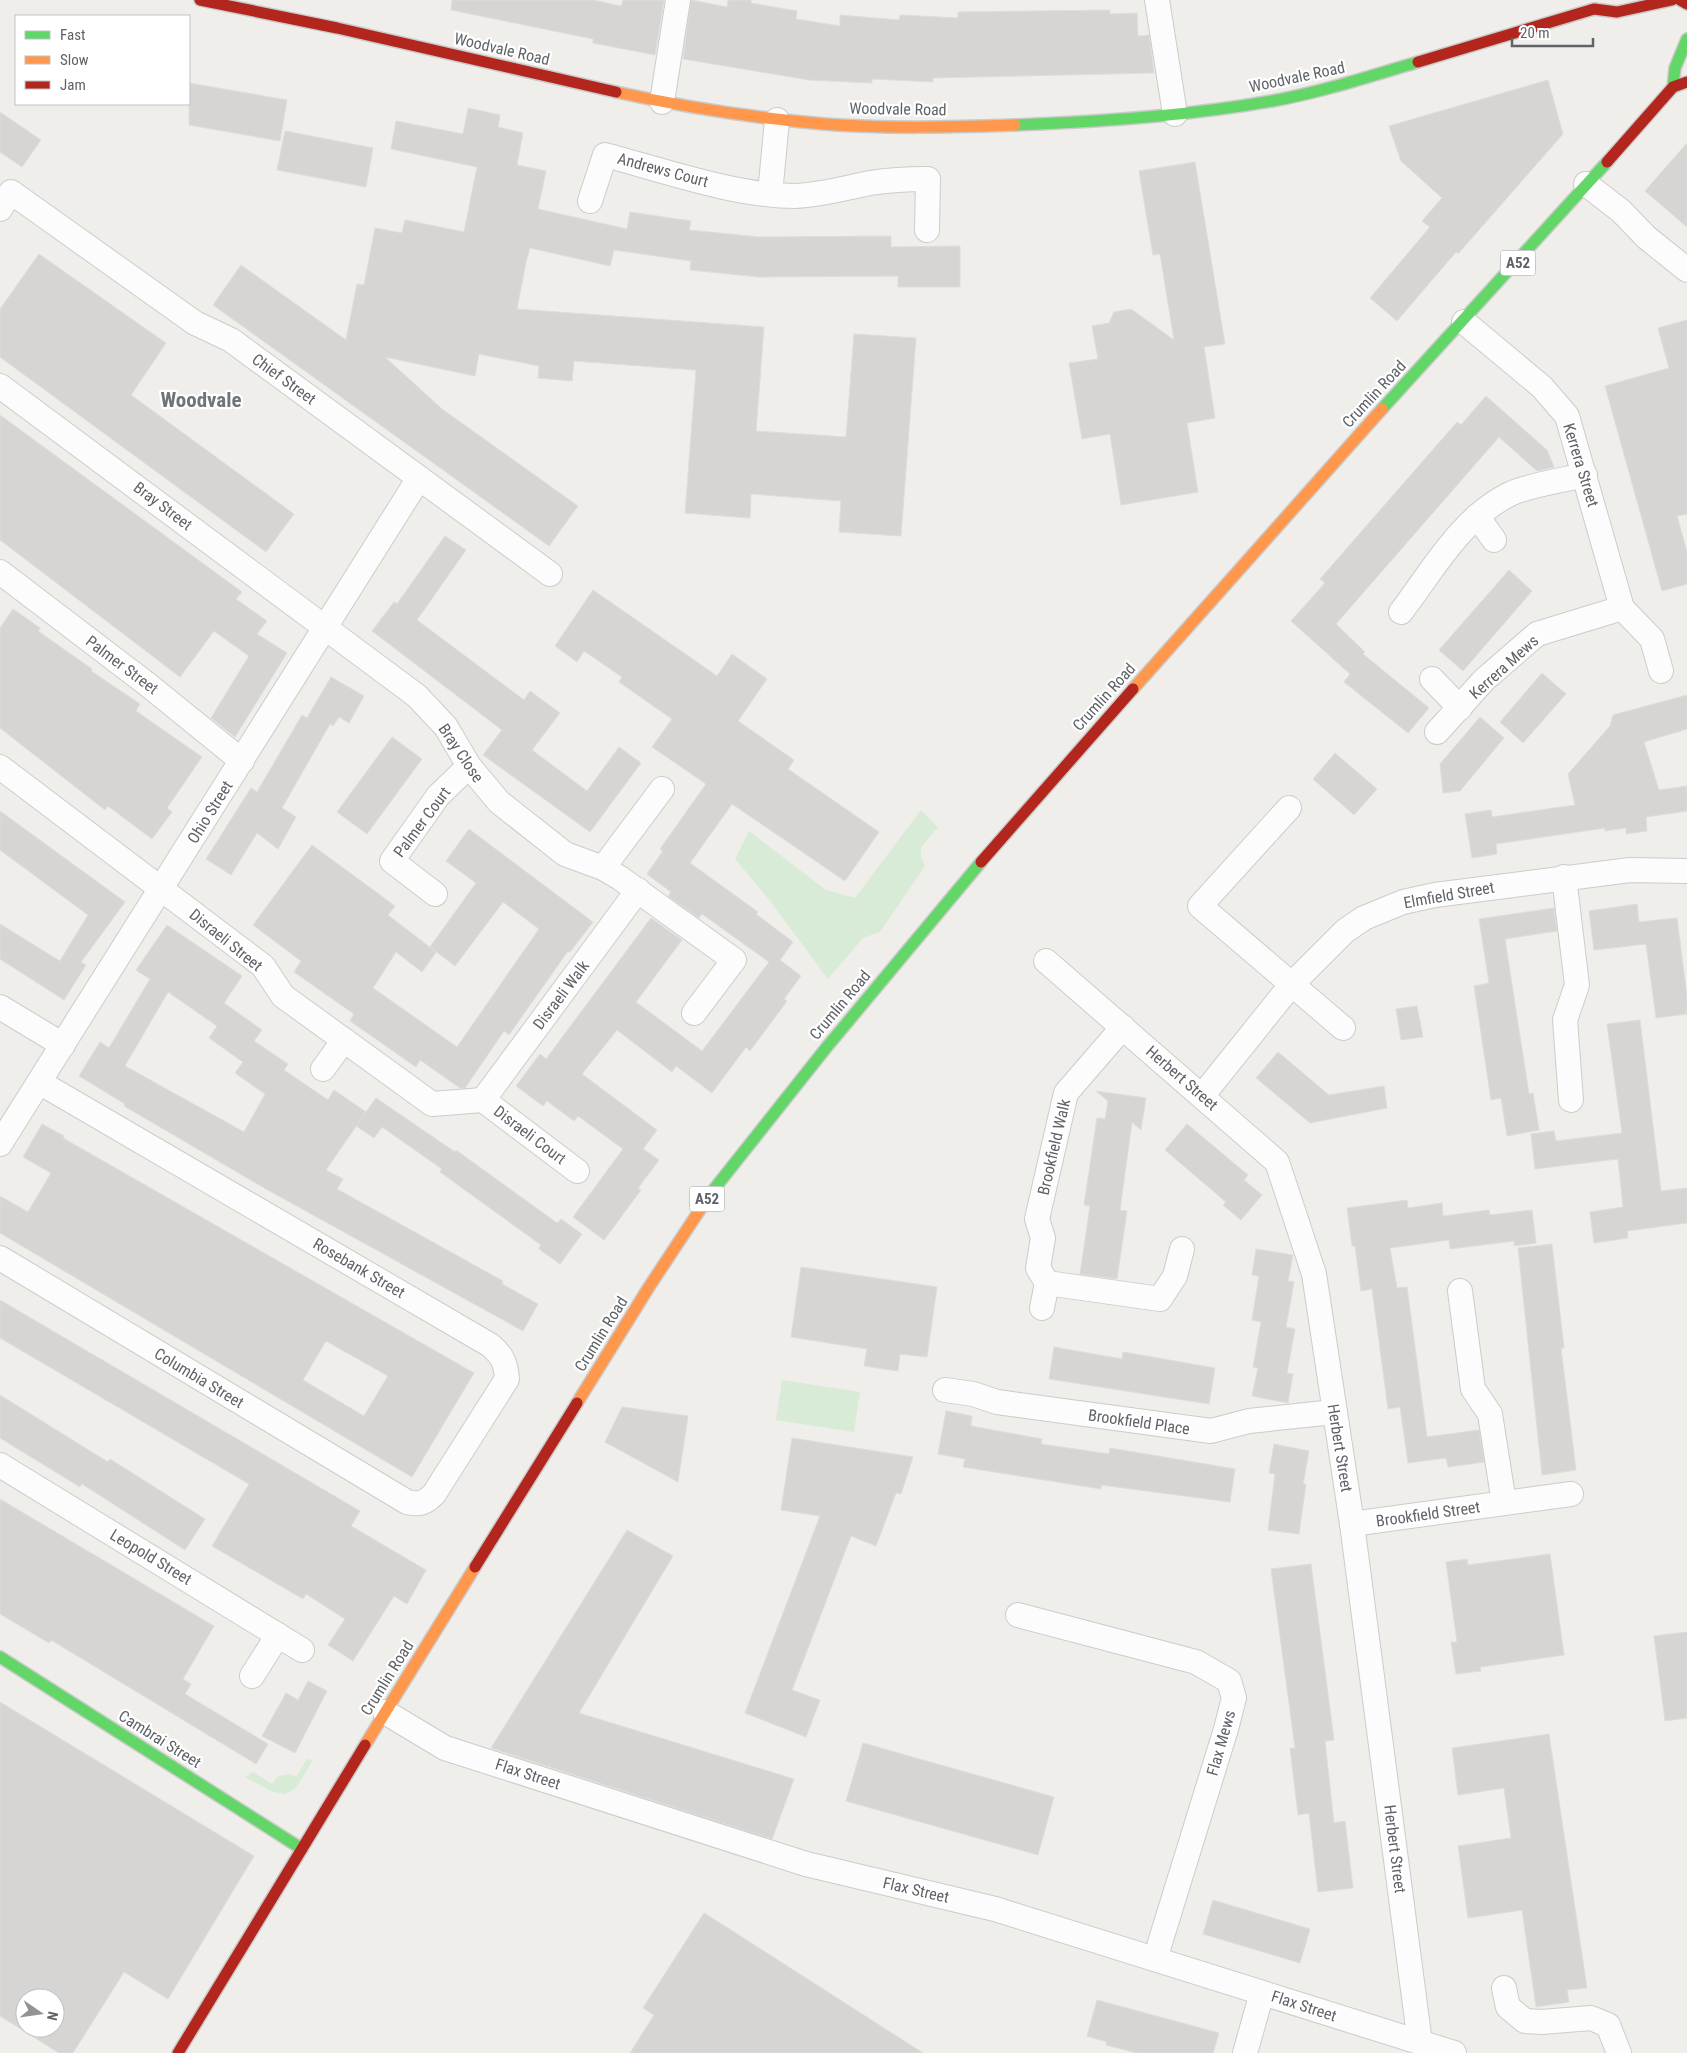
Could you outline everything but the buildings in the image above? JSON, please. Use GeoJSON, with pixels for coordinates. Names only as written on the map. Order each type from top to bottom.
{"type":"FeatureCollection","features":[{"type":"Feature","properties":{"kind":"main road","name":"Woodvale Road"},"geometry":{"type":"LineString","coordinates":[[200,0],[337,28],[662,102],[777,120],[825,124],[946,127],[1044,124],[1175,114],[1271,101],[1330,88],[1594,9],[1617,12],[1672,0]]}},
{"type":"Feature","properties":{"kind":"main road","name":"Woodvale Road"},"geometry":{"type":"LineString","coordinates":[[1594,9],[1603,0]]}},
{"type":"Feature","properties":{"kind":"main road"},"geometry":{"type":"LineString","coordinates":[[1680,0],[1687,4]]}},
{"type":"Feature","properties":{"kind":"main road"},"geometry":{"type":"LineString","coordinates":[[1673,87],[1676,68],[1687,39]]}},
{"type":"Feature","properties":{"kind":"main road","name":"Crumlin Road"},"geometry":{"type":"LineString","coordinates":[[178,2053],[385,1712],[649,1287],[708,1197],[826,1048],[1004,835],[1358,435],[1464,322],[1673,87],[1687,82]]}},
{"type":"Feature","properties":{"kind":"main road","name":"Cambrai Street"},"geometry":{"type":"LineString","coordinates":[[0,1658],[302,1849]]}},
{"type":"Feature","properties":{"kind":"street"},"geometry":{"type":"LineString","coordinates":[[662,102],[678,0]]}},
{"type":"Feature","properties":{"kind":"street"},"geometry":{"type":"LineString","coordinates":[[1157,0],[1175,114]]}},
{"type":"Feature","properties":{"kind":"street"},"geometry":{"type":"LineString","coordinates":[[770,194],[777,120]]}},
{"type":"Feature","properties":{"kind":"street","name":"Andrews Court"},"geometry":{"type":"LineString","coordinates":[[590,202],[605,155],[735,189],[770,194],[814,194],[870,183],[928,178],[927,230]]}},
{"type":"Feature","properties":{"kind":"street"},"geometry":{"type":"LineString","coordinates":[[1586,184],[1621,210],[1646,237],[1687,270]]}},
{"type":"Feature","properties":{"kind":"street","name":"Chief Street"},"geometry":{"type":"LineString","coordinates":[[6,201],[196,323],[231,340],[550,574]]}},
{"type":"Feature","properties":{"kind":"street","name":"Kerrera Street"},"geometry":{"type":"LineString","coordinates":[[1464,322],[1542,387],[1567,416],[1626,611]]}},
{"type":"Feature","properties":{"kind":"street","name":"Bray Street"},"geometry":{"type":"LineString","coordinates":[[0,386],[326,628]]}},
{"type":"Feature","properties":{"kind":"street"},"geometry":{"type":"LineString","coordinates":[[1401,612],[1462,530],[1477,516],[1511,493],[1585,475]]}},
{"type":"Feature","properties":{"kind":"street","name":"Ohio Street"},"geometry":{"type":"LineString","coordinates":[[0,1144],[419,478]]}},
{"type":"Feature","properties":{"kind":"street"},"geometry":{"type":"LineString","coordinates":[[1477,516],[1494,540]]}},
{"type":"Feature","properties":{"kind":"street","name":"Palmer Street"},"geometry":{"type":"LineString","coordinates":[[0,572],[147,684],[242,761]]}},
{"type":"Feature","properties":{"kind":"street"},"geometry":{"type":"LineString","coordinates":[[1626,611],[1652,639],[1661,670]]}},
{"type":"Feature","properties":{"kind":"street","name":"Kerrera Mews"},"geometry":{"type":"LineString","coordinates":[[1437,732],[1484,680],[1537,634],[1582,619],[1626,611]]}},
{"type":"Feature","properties":{"kind":"street","name":"Bray Close"},"geometry":{"type":"LineString","coordinates":[[326,628],[431,708],[446,727],[469,766],[499,802],[565,854],[603,868],[638,890],[734,960],[694,1013]]}},
{"type":"Feature","properties":{"kind":"street"},"geometry":{"type":"LineString","coordinates":[[1432,680],[1460,708]]}},
{"type":"Feature","properties":{"kind":"street","name":"Palmer Court"},"geometry":{"type":"LineString","coordinates":[[435,894],[392,860],[438,796],[469,766]]}},
{"type":"Feature","properties":{"kind":"street","name":"Disraeli Street"},"geometry":{"type":"LineString","coordinates":[[0,767],[263,966],[283,996],[432,1104],[482,1100]]}},
{"type":"Feature","properties":{"kind":"street"},"geometry":{"type":"LineString","coordinates":[[603,868],[662,789]]}},
{"type":"Feature","properties":{"kind":"street"},"geometry":{"type":"LineString","coordinates":[[1289,808],[1200,906],[1343,1028]]}},
{"type":"Feature","properties":{"kind":"street","name":"Elmfield Street"},"geometry":{"type":"LineString","coordinates":[[1202,1096],[1291,985],[1345,931],[1364,918],[1404,902],[1435,895],[1630,870],[1687,871]]}},
{"type":"Feature","properties":{"kind":"street"},"geometry":{"type":"LineString","coordinates":[[1564,877],[1577,985],[1565,1020],[1571,1100]]}},
{"type":"Feature","properties":{"kind":"street","name":"Disraeli Walk"},"geometry":{"type":"LineString","coordinates":[[482,1100],[638,890]]}},
{"type":"Feature","properties":{"kind":"street","name":"Herbert Street"},"geometry":{"type":"LineString","coordinates":[[1046,961],[1277,1162],[1314,1274],[1352,1524],[1420,2043]]}},
{"type":"Feature","properties":{"kind":"street"},"geometry":{"type":"LineString","coordinates":[[0,1006],[63,1045]]}},
{"type":"Feature","properties":{"kind":"street","name":"Brookfield Walk"},"geometry":{"type":"LineString","coordinates":[[1047,1283],[1038,1268],[1043,1238],[1037,1219],[1066,1093],[1123,1027]]}},
{"type":"Feature","properties":{"kind":"street"},"geometry":{"type":"LineString","coordinates":[[323,1069],[344,1040]]}},
{"type":"Feature","properties":{"kind":"street","name":"Rosebank Street"},"geometry":{"type":"LineString","coordinates":[[39,1082],[490,1345],[501,1354],[506,1366],[507,1379],[434,1494],[427,1501],[417,1505],[398,1497]]}},
{"type":"Feature","properties":{"kind":"street","name":"Disraeli Court"},"geometry":{"type":"LineString","coordinates":[[482,1100],[578,1171]]}},
{"type":"Feature","properties":{"kind":"street"},"geometry":{"type":"LineString","coordinates":[[1042,1308],[1047,1283],[1160,1299],[1175,1276],[1182,1249]]}},
{"type":"Feature","properties":{"kind":"street","name":"Columbia Street"},"geometry":{"type":"LineString","coordinates":[[0,1258],[398,1497]]}},
{"type":"Feature","properties":{"kind":"street"},"geometry":{"type":"LineString","coordinates":[[1460,1291],[1472,1389],[1490,1414],[1504,1503]]}},
{"type":"Feature","properties":{"kind":"street","name":"Brookfield Place"},"geometry":{"type":"LineString","coordinates":[[945,1390],[973,1394],[998,1402],[1211,1431],[1249,1421],[1334,1412]]}},
{"type":"Feature","properties":{"kind":"street","name":"Leopold Street"},"geometry":{"type":"LineString","coordinates":[[0,1465],[302,1650]]}},
{"type":"Feature","properties":{"kind":"street","name":"Brookfield Street"},"geometry":{"type":"LineString","coordinates":[[1352,1524],[1571,1494]]}},
{"type":"Feature","properties":{"kind":"street","name":"Flax Mews"},"geometry":{"type":"LineString","coordinates":[[1018,1615],[1196,1662],[1229,1681],[1234,1698],[1226,1729],[1155,1959]]}},
{"type":"Feature","properties":{"kind":"street"},"geometry":{"type":"LineString","coordinates":[[252,1676],[278,1634]]}},
{"type":"Feature","properties":{"kind":"street","name":"Flax Street"},"geometry":{"type":"LineString","coordinates":[[385,1712],[445,1748],[806,1864],[995,1909],[1454,2053]]}},
{"type":"Feature","properties":{"kind":"street"},"geometry":{"type":"LineString","coordinates":[[1504,1988],[1508,2007],[1525,2021],[1542,2022],[1591,2018],[1608,2025],[1618,2053]]}},
{"type":"Feature","properties":{"kind":"street"},"geometry":{"type":"LineString","coordinates":[[1245,2053],[1262,1993]]}},
{"type":"Feature","properties":{"kind":"green space"},"geometry":{"type":"Polygon","coordinates":[[[921,810],[938,827],[921,847],[921,857],[925,866],[880,932],[863,938],[828,979],[770,901],[735,859],[749,831],[826,890],[855,898],[921,810]]]}},
{"type":"Feature","properties":{"kind":"green space"},"geometry":{"type":"Polygon","coordinates":[[[782,1380],[860,1392],[854,1432],[776,1420],[782,1380]]]}},
{"type":"Feature","properties":{"kind":"green space"},"geometry":{"type":"Polygon","coordinates":[[[307,1759],[313,1760],[296,1788],[285,1794],[273,1792],[245,1777],[253,1772],[272,1784],[278,1776],[291,1774],[296,1777],[307,1759]]]}},
{"type":"Feature","properties":{"kind":"traffic: fast"},"geometry":{"type":"LineString","coordinates":[[1673,87],[1675,68],[1687,39]]}},
{"type":"Feature","properties":{"kind":"traffic: fast"},"geometry":{"type":"LineString","coordinates":[[1015,125],[1144,117],[1208,111],[1272,101],[1309,93],[1418,62]]}},
{"type":"Feature","properties":{"kind":"traffic: fast"},"geometry":{"type":"LineString","coordinates":[[1382,409],[1607,162]]}},
{"type":"Feature","properties":{"kind":"traffic: fast"},"geometry":{"type":"LineString","coordinates":[[711,1193],[826,1048],[981,862]]}},
{"type":"Feature","properties":{"kind":"traffic: fast"},"geometry":{"type":"LineString","coordinates":[[0,1657],[302,1849]]}},
{"type":"Feature","properties":{"kind":"traffic: slow"},"geometry":{"type":"LineString","coordinates":[[616,92],[772,119],[848,126],[943,127],[1015,125]]}},
{"type":"Feature","properties":{"kind":"traffic: slow"},"geometry":{"type":"LineString","coordinates":[[1133,689],[1382,409]]}},
{"type":"Feature","properties":{"kind":"traffic: slow"},"geometry":{"type":"LineString","coordinates":[[577,1403],[649,1287],[711,1193]]}},
{"type":"Feature","properties":{"kind":"traffic: slow"},"geometry":{"type":"LineString","coordinates":[[365,1745],[475,1567]]}},
{"type":"Feature","properties":{"kind":"traffic: jam"},"geometry":{"type":"LineString","coordinates":[[200,0],[337,28],[616,92]]}},
{"type":"Feature","properties":{"kind":"traffic: jam"},"geometry":{"type":"LineString","coordinates":[[1418,62],[1594,9],[1617,12],[1672,0]]}},
{"type":"Feature","properties":{"kind":"traffic: jam"},"geometry":{"type":"LineString","coordinates":[[1680,0],[1687,4]]}},
{"type":"Feature","properties":{"kind":"traffic: jam"},"geometry":{"type":"LineString","coordinates":[[1607,162],[1673,87],[1687,82]]}},
{"type":"Feature","properties":{"kind":"traffic: jam"},"geometry":{"type":"LineString","coordinates":[[981,862],[1133,689]]}},
{"type":"Feature","properties":{"kind":"traffic: jam"},"geometry":{"type":"LineString","coordinates":[[475,1567],[577,1403]]}},
{"type":"Feature","properties":{"kind":"traffic: jam"},"geometry":{"type":"LineString","coordinates":[[178,2053],[365,1745]]}},
{"type":"Feature","properties":{"kind":"district","name":"Woodvale"},"geometry":{"type":"Point","coordinates":[201,400]}}]}
